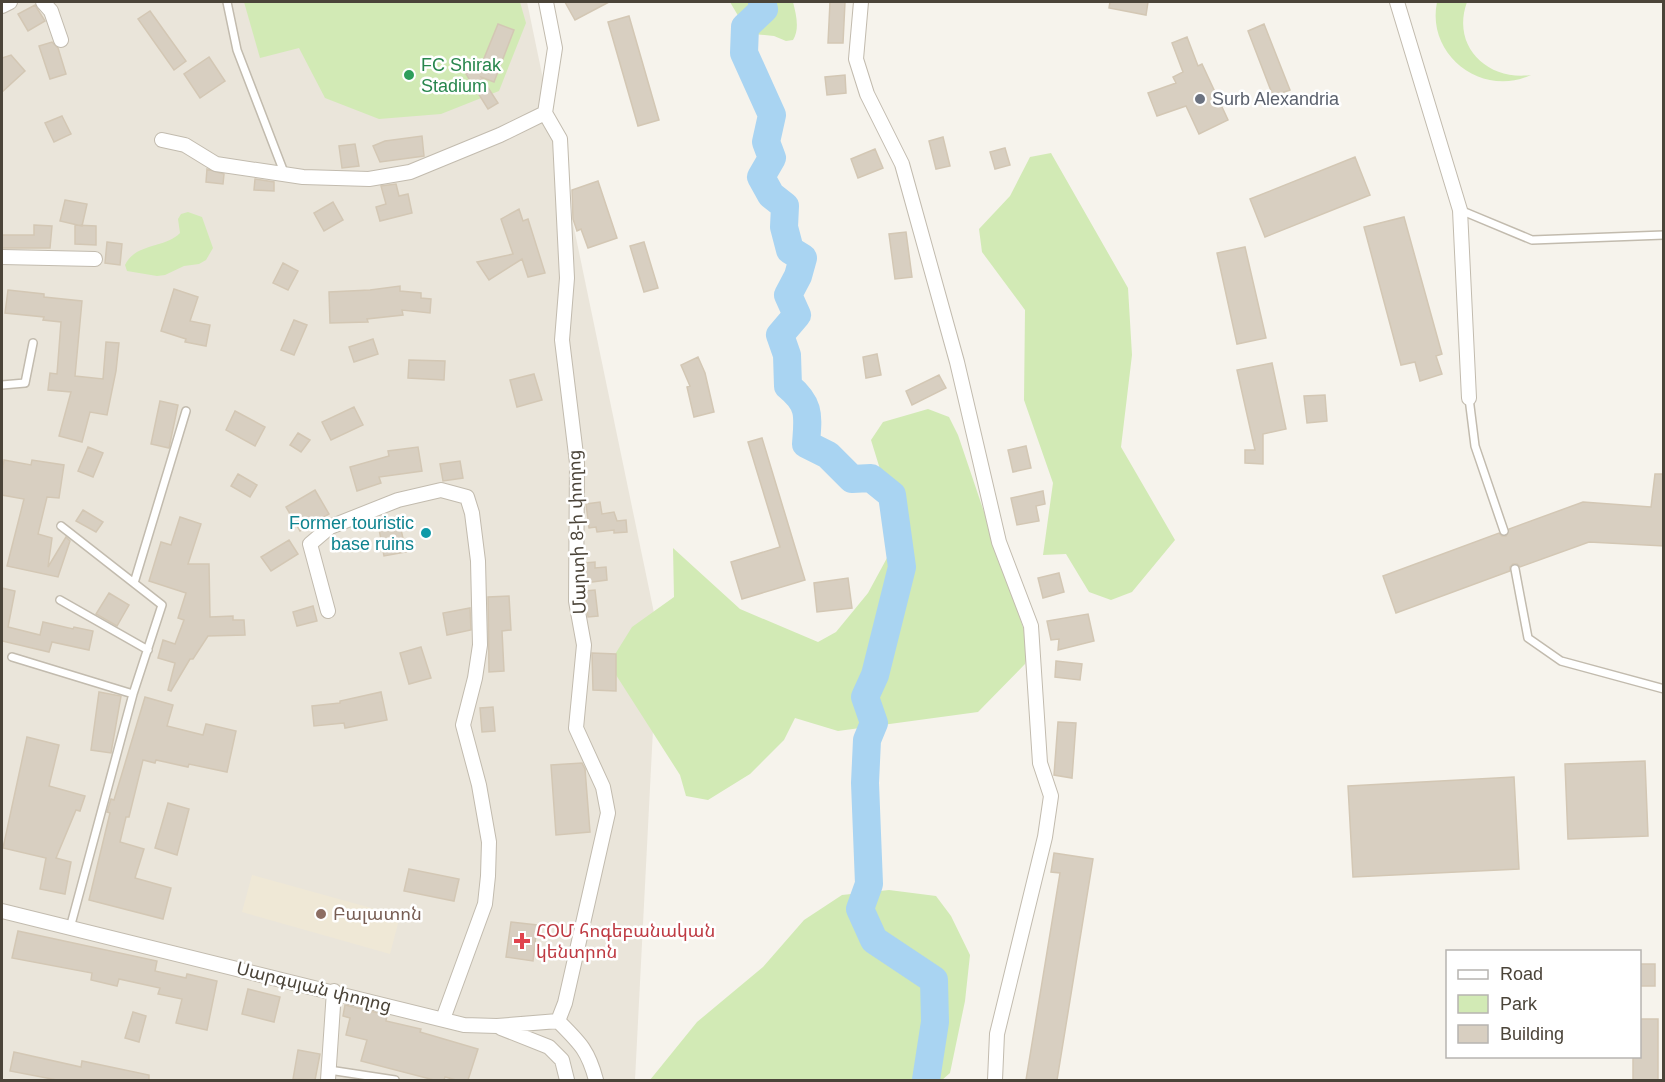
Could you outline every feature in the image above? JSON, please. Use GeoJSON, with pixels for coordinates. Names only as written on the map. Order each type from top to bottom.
{"type":"FeatureCollection","features":[{"type":"Feature","properties":{"kind":"street"},"geometry":{"type":"LineString","coordinates":[[2,6],[10,2]]}},
{"type":"Feature","properties":{"kind":"street"},"geometry":{"type":"LineString","coordinates":[[43,2],[51,11],[61,40]]}},
{"type":"Feature","properties":{"kind":"street"},"geometry":{"type":"LineString","coordinates":[[162,140],[185,145],[216,164],[303,177],[369,179],[410,172],[500,135],[545,113],[555,48],[546,2]]}},
{"type":"Feature","properties":{"kind":"street"},"geometry":{"type":"LineString","coordinates":[[861,2],[856,59],[867,94],[902,164],[957,362],[999,542],[1032,626],[1040,763],[1051,796],[1045,837],[997,1034],[995,1080]]}},
{"type":"Feature","properties":{"kind":"street"},"geometry":{"type":"LineString","coordinates":[[1397,2],[1460,210],[1469,398]]}},
{"type":"Feature","properties":{"kind":"street","name":"Մարտի 8-ի փողոց"},"geometry":{"type":"LineString","coordinates":[[545,113],[560,139],[567,278],[562,340],[577,463],[576,601],[584,645],[576,728],[603,787],[608,813],[567,992],[558,1021]]}},
{"type":"Feature","properties":{"kind":"street"},"geometry":{"type":"LineString","coordinates":[[2,257],[95,259]]}},
{"type":"Feature","properties":{"kind":"street"},"geometry":{"type":"LineString","coordinates":[[328,611],[310,544],[330,527],[398,500],[441,490],[467,496],[472,513],[478,561],[480,645],[462,724],[478,784],[489,842],[488,876],[485,904],[442,1019]]}},
{"type":"Feature","properties":{"kind":"street","name":"Սարգսյան փողոց"},"geometry":{"type":"LineString","coordinates":[[2,911],[334,991],[464,1025],[497,1026],[558,1021]]}},
{"type":"Feature","properties":{"kind":"street"},"geometry":{"type":"LineString","coordinates":[[328,1075],[334,991]]}},
{"type":"Feature","properties":{"kind":"street"},"geometry":{"type":"LineString","coordinates":[[558,1021],[582,1045],[591,1060],[596,1080]]}},
{"type":"Feature","properties":{"kind":"street"},"geometry":{"type":"LineString","coordinates":[[497,1026],[549,1047],[562,1060],[567,1080]]}},
{"type":"Feature","properties":{"kind":"lane"},"geometry":{"type":"LineString","coordinates":[[227,2],[237,50],[285,174]]}},
{"type":"Feature","properties":{"kind":"lane"},"geometry":{"type":"LineString","coordinates":[[1460,210],[1532,240],[1664,235]]}},
{"type":"Feature","properties":{"kind":"lane"},"geometry":{"type":"LineString","coordinates":[[2,386],[25,383],[33,343]]}},
{"type":"Feature","properties":{"kind":"lane"},"geometry":{"type":"LineString","coordinates":[[1469,398],[1476,446],[1504,531]]}},
{"type":"Feature","properties":{"kind":"lane"},"geometry":{"type":"LineString","coordinates":[[134,583],[186,411]]}},
{"type":"Feature","properties":{"kind":"lane"},"geometry":{"type":"LineString","coordinates":[[61,526],[162,605],[134,693],[70,928]]}},
{"type":"Feature","properties":{"kind":"lane"},"geometry":{"type":"LineString","coordinates":[[1515,569],[1528,638],[1562,661],[1664,689]]}},
{"type":"Feature","properties":{"kind":"lane"},"geometry":{"type":"LineString","coordinates":[[60,600],[148,650]]}},
{"type":"Feature","properties":{"kind":"lane"},"geometry":{"type":"LineString","coordinates":[[12,657],[134,693]]}},
{"type":"Feature","properties":{"kind":"lane"},"geometry":{"type":"LineString","coordinates":[[328,1075],[395,1080]]}},
{"type":"Feature","properties":{"kind":"shaded area"},"geometry":{"type":"Polygon","coordinates":[[[2,2],[527,2],[658,632],[635,1080],[2,1080],[2,2]]]}},
{"type":"Feature","properties":{"kind":"shaded area","name":"Բալատոն"},"geometry":{"type":"Polygon","coordinates":[[[252,875],[400,916],[390,954],[242,912],[252,875]]]}},
{"type":"Feature","properties":{"kind":"green space","name":"FC Shirak Stadium"},"geometry":{"type":"Polygon","coordinates":[[[244,2],[520,2],[526,23],[499,91],[441,114],[379,119],[325,98],[299,48],[260,58],[244,2]]]}},
{"type":"Feature","properties":{"kind":"green space"},"geometry":{"type":"Polygon","coordinates":[[[730,2],[793,2],[797,26],[793,40],[786,41],[774,36],[753,34],[747,31],[730,2]]]}},
{"type":"Feature","properties":{"kind":"green space"},"geometry":{"type":"Polygon","coordinates":[[[1437,2],[1467,2],[1463,18],[1464,33],[1476,57],[1487,66],[1500,72],[1531,75],[1512,81],[1494,81],[1477,76],[1462,67],[1449,54],[1440,39],[1436,21],[1437,2]]]}},
{"type":"Feature","properties":{"kind":"green space"},"geometry":{"type":"Polygon","coordinates":[[[1051,153],[1128,288],[1132,355],[1121,447],[1175,540],[1132,592],[1111,600],[1089,592],[1066,554],[1043,555],[1053,483],[1024,400],[1025,310],[982,252],[979,229],[1010,196],[1030,157],[1051,153]]]}},
{"type":"Feature","properties":{"kind":"green space"},"geometry":{"type":"Polygon","coordinates":[[[188,212],[202,217],[213,248],[206,260],[199,264],[184,266],[165,275],[157,276],[127,271],[125,265],[136,253],[174,238],[180,233],[178,219],[181,214],[188,212]]]}},
{"type":"Feature","properties":{"kind":"green space"},"geometry":{"type":"Polygon","coordinates":[[[928,409],[949,417],[958,435],[1029,645],[1025,664],[978,712],[838,731],[795,718],[784,740],[750,774],[708,800],[686,796],[680,775],[609,664],[632,627],[674,597],[673,548],[740,609],[818,642],[836,632],[868,593],[900,534],[871,440],[883,422],[928,409]]]}},
{"type":"Feature","properties":{"kind":"green space"},"geometry":{"type":"Polygon","coordinates":[[[889,890],[936,896],[951,916],[970,955],[965,1001],[950,1073],[942,1080],[650,1080],[697,1022],[763,967],[804,920],[842,895],[889,890]]]}},
{"type":"Feature","properties":{"kind":"building"},"geometry":{"type":"Polygon","coordinates":[[[565,2],[609,2],[575,20],[565,2]]]}},
{"type":"Feature","properties":{"kind":"building"},"geometry":{"type":"Polygon","coordinates":[[[830,2],[845,2],[843,43],[828,43],[830,2]]]}},
{"type":"Feature","properties":{"kind":"building"},"geometry":{"type":"Polygon","coordinates":[[[1110,2],[1148,2],[1146,15],[1109,8],[1110,2]]]}},
{"type":"Feature","properties":{"kind":"building"},"geometry":{"type":"Polygon","coordinates":[[[35,5],[45,21],[28,31],[18,14],[35,5]]]}},
{"type":"Feature","properties":{"kind":"building"},"geometry":{"type":"Polygon","coordinates":[[[150,11],[186,61],[174,70],[138,19],[150,11]]]}},
{"type":"Feature","properties":{"kind":"building"},"geometry":{"type":"Polygon","coordinates":[[[629,16],[659,120],[638,126],[608,22],[629,16]]]}},
{"type":"Feature","properties":{"kind":"building"},"geometry":{"type":"Polygon","coordinates":[[[498,24],[514,30],[494,82],[481,77],[498,103],[488,109],[466,74],[475,68],[478,73],[498,24]]]}},
{"type":"Feature","properties":{"kind":"building"},"geometry":{"type":"Polygon","coordinates":[[[1264,24],[1290,90],[1273,96],[1248,31],[1264,24]]]}},
{"type":"Feature","properties":{"kind":"building","name":"Surb Alexandria"},"geometry":{"type":"Polygon","coordinates":[[[1187,37],[1198,66],[1202,64],[1228,120],[1199,134],[1186,106],[1157,116],[1148,93],[1176,83],[1173,77],[1183,72],[1172,43],[1187,37]]]}},
{"type":"Feature","properties":{"kind":"building"},"geometry":{"type":"Polygon","coordinates":[[[52,42],[58,48],[66,74],[50,79],[39,46],[52,42]]]}},
{"type":"Feature","properties":{"kind":"building"},"geometry":{"type":"Polygon","coordinates":[[[11,55],[25,71],[2,92],[2,58],[11,55]]]}},
{"type":"Feature","properties":{"kind":"building"},"geometry":{"type":"Polygon","coordinates":[[[209,57],[225,81],[200,98],[184,74],[209,57]]]}},
{"type":"Feature","properties":{"kind":"building"},"geometry":{"type":"Polygon","coordinates":[[[845,75],[846,93],[827,95],[825,77],[845,75]]]}},
{"type":"Feature","properties":{"kind":"building"},"geometry":{"type":"Polygon","coordinates":[[[62,116],[71,134],[54,142],[45,123],[62,116]]]}},
{"type":"Feature","properties":{"kind":"building"},"geometry":{"type":"Polygon","coordinates":[[[422,136],[424,156],[380,162],[373,146],[385,141],[422,136]]]}},
{"type":"Feature","properties":{"kind":"building"},"geometry":{"type":"Polygon","coordinates":[[[943,137],[950,166],[936,169],[929,141],[943,137]]]}},
{"type":"Feature","properties":{"kind":"building"},"geometry":{"type":"Polygon","coordinates":[[[355,144],[359,166],[342,168],[339,146],[355,144]]]}},
{"type":"Feature","properties":{"kind":"building"},"geometry":{"type":"Polygon","coordinates":[[[1005,148],[1010,165],[995,169],[990,152],[1005,148]]]}},
{"type":"Feature","properties":{"kind":"building"},"geometry":{"type":"Polygon","coordinates":[[[875,149],[883,168],[858,178],[851,159],[875,149]]]}},
{"type":"Feature","properties":{"kind":"building"},"geometry":{"type":"Polygon","coordinates":[[[1355,157],[1370,195],[1265,237],[1250,199],[1355,157]]]}},
{"type":"Feature","properties":{"kind":"building"},"geometry":{"type":"Polygon","coordinates":[[[207,169],[224,174],[223,184],[206,182],[207,169]]]}},
{"type":"Feature","properties":{"kind":"building"},"geometry":{"type":"Polygon","coordinates":[[[255,179],[274,182],[274,191],[254,190],[255,179]]]}},
{"type":"Feature","properties":{"kind":"building"},"geometry":{"type":"Polygon","coordinates":[[[598,181],[617,238],[588,248],[581,229],[577,231],[573,219],[572,190],[598,181]]]}},
{"type":"Feature","properties":{"kind":"building"},"geometry":{"type":"Polygon","coordinates":[[[396,184],[399,196],[408,194],[412,213],[380,221],[376,207],[386,204],[381,186],[396,184]]]}},
{"type":"Feature","properties":{"kind":"building"},"geometry":{"type":"Polygon","coordinates":[[[65,200],[87,204],[82,226],[60,221],[65,200]]]}},
{"type":"Feature","properties":{"kind":"building"},"geometry":{"type":"Polygon","coordinates":[[[333,202],[343,220],[324,231],[314,213],[333,202]]]}},
{"type":"Feature","properties":{"kind":"building"},"geometry":{"type":"Polygon","coordinates":[[[519,209],[523,221],[528,219],[545,273],[528,277],[522,259],[489,280],[477,262],[513,254],[501,219],[519,209]]]}},
{"type":"Feature","properties":{"kind":"building"},"geometry":{"type":"Polygon","coordinates":[[[1404,217],[1442,354],[1436,356],[1442,374],[1420,381],[1415,362],[1401,365],[1364,227],[1404,217]]]}},
{"type":"Feature","properties":{"kind":"building"},"geometry":{"type":"Polygon","coordinates":[[[34,225],[52,226],[50,248],[2,248],[2,235],[34,235],[34,225]]]}},
{"type":"Feature","properties":{"kind":"building"},"geometry":{"type":"Polygon","coordinates":[[[75,225],[96,226],[96,245],[75,244],[75,225]]]}},
{"type":"Feature","properties":{"kind":"building"},"geometry":{"type":"Polygon","coordinates":[[[906,232],[912,277],[895,279],[889,234],[906,232]]]}},
{"type":"Feature","properties":{"kind":"building"},"geometry":{"type":"Polygon","coordinates":[[[107,242],[122,244],[120,265],[105,263],[107,242]]]}},
{"type":"Feature","properties":{"kind":"building"},"geometry":{"type":"Polygon","coordinates":[[[644,242],[658,288],[644,292],[630,246],[644,242]]]}},
{"type":"Feature","properties":{"kind":"building"},"geometry":{"type":"Polygon","coordinates":[[[1245,247],[1266,338],[1237,344],[1217,253],[1245,247]]]}},
{"type":"Feature","properties":{"kind":"building"},"geometry":{"type":"Polygon","coordinates":[[[283,263],[298,271],[288,290],[273,283],[283,263]]]}},
{"type":"Feature","properties":{"kind":"building"},"geometry":{"type":"Polygon","coordinates":[[[400,286],[400,291],[421,293],[421,298],[431,299],[430,313],[402,310],[403,315],[367,319],[368,322],[330,323],[329,292],[400,286]]]}},
{"type":"Feature","properties":{"kind":"building"},"geometry":{"type":"Polygon","coordinates":[[[174,289],[198,297],[190,321],[210,325],[206,346],[185,342],[186,339],[161,331],[174,289]]]}},
{"type":"Feature","properties":{"kind":"building"},"geometry":{"type":"Polygon","coordinates":[[[8,290],[82,301],[75,376],[103,379],[106,342],[119,343],[107,415],[90,412],[82,442],[59,436],[71,392],[48,390],[50,373],[57,374],[61,322],[43,320],[44,317],[5,313],[8,290]]]}},
{"type":"Feature","properties":{"kind":"building"},"geometry":{"type":"Polygon","coordinates":[[[294,320],[307,325],[294,355],[281,350],[294,320]]]}},
{"type":"Feature","properties":{"kind":"building"},"geometry":{"type":"Polygon","coordinates":[[[373,339],[378,354],[354,362],[349,347],[373,339]]]}},
{"type":"Feature","properties":{"kind":"building"},"geometry":{"type":"Polygon","coordinates":[[[877,354],[881,375],[866,378],[863,357],[877,354]]]}},
{"type":"Feature","properties":{"kind":"building"},"geometry":{"type":"Polygon","coordinates":[[[698,357],[705,373],[714,412],[694,417],[687,387],[690,386],[681,365],[698,357]]]}},
{"type":"Feature","properties":{"kind":"building"},"geometry":{"type":"Polygon","coordinates":[[[409,360],[445,361],[444,380],[408,378],[409,360]]]}},
{"type":"Feature","properties":{"kind":"building"},"geometry":{"type":"Polygon","coordinates":[[[1272,363],[1286,429],[1263,434],[1263,464],[1245,463],[1245,450],[1255,450],[1237,370],[1272,363]]]}},
{"type":"Feature","properties":{"kind":"building"},"geometry":{"type":"Polygon","coordinates":[[[534,374],[542,400],[517,407],[510,380],[534,374]]]}},
{"type":"Feature","properties":{"kind":"building"},"geometry":{"type":"Polygon","coordinates":[[[939,375],[946,388],[912,405],[906,391],[939,375]]]}},
{"type":"Feature","properties":{"kind":"building"},"geometry":{"type":"Polygon","coordinates":[[[1325,395],[1327,421],[1307,423],[1304,396],[1325,395]]]}},
{"type":"Feature","properties":{"kind":"building"},"geometry":{"type":"Polygon","coordinates":[[[160,401],[178,405],[169,448],[151,444],[160,401]]]}},
{"type":"Feature","properties":{"kind":"building"},"geometry":{"type":"Polygon","coordinates":[[[354,407],[363,425],[331,440],[322,422],[354,407]]]}},
{"type":"Feature","properties":{"kind":"building"},"geometry":{"type":"Polygon","coordinates":[[[235,411],[265,427],[255,446],[226,430],[235,411]]]}},
{"type":"Feature","properties":{"kind":"building"},"geometry":{"type":"Polygon","coordinates":[[[298,433],[310,440],[301,452],[290,445],[298,433]]]}},
{"type":"Feature","properties":{"kind":"building"},"geometry":{"type":"Polygon","coordinates":[[[762,438],[805,580],[742,599],[731,562],[780,547],[748,442],[762,438]]]}},
{"type":"Feature","properties":{"kind":"building"},"geometry":{"type":"Polygon","coordinates":[[[1026,446],[1031,468],[1013,472],[1008,450],[1026,446]]]}},
{"type":"Feature","properties":{"kind":"building"},"geometry":{"type":"Polygon","coordinates":[[[88,447],[103,453],[93,477],[78,471],[88,447]]]}},
{"type":"Feature","properties":{"kind":"building"},"geometry":{"type":"Polygon","coordinates":[[[418,447],[422,471],[379,477],[381,483],[357,491],[350,467],[389,456],[388,451],[418,447]]]}},
{"type":"Feature","properties":{"kind":"building"},"geometry":{"type":"Polygon","coordinates":[[[4,460],[31,465],[32,460],[64,465],[59,498],[47,497],[38,534],[52,538],[48,567],[66,537],[70,541],[58,577],[7,566],[24,499],[2,495],[4,460]]]}},
{"type":"Feature","properties":{"kind":"building"},"geometry":{"type":"Polygon","coordinates":[[[460,461],[463,478],[443,481],[440,464],[460,461]]]}},
{"type":"Feature","properties":{"kind":"building"},"geometry":{"type":"Polygon","coordinates":[[[238,474],[257,485],[250,497],[231,486],[238,474]]]}},
{"type":"Feature","properties":{"kind":"building"},"geometry":{"type":"Polygon","coordinates":[[[1655,474],[1664,474],[1664,546],[1589,542],[1520,567],[1513,564],[1510,571],[1396,613],[1383,576],[1499,533],[1506,536],[1509,529],[1583,502],[1651,507],[1655,474]]]}},
{"type":"Feature","properties":{"kind":"building"},"geometry":{"type":"Polygon","coordinates":[[[315,490],[329,514],[300,531],[286,507],[315,490]]]}},
{"type":"Feature","properties":{"kind":"building"},"geometry":{"type":"Polygon","coordinates":[[[1043,491],[1045,504],[1036,506],[1039,521],[1017,525],[1011,498],[1043,491]]]}},
{"type":"Feature","properties":{"kind":"building"},"geometry":{"type":"Polygon","coordinates":[[[600,502],[602,514],[614,512],[617,521],[626,520],[627,532],[614,533],[614,530],[597,532],[596,527],[589,528],[586,504],[600,502]]]}},
{"type":"Feature","properties":{"kind":"building"},"geometry":{"type":"Polygon","coordinates":[[[83,510],[103,522],[96,532],[76,521],[83,510]]]}},
{"type":"Feature","properties":{"kind":"building"},"geometry":{"type":"Polygon","coordinates":[[[180,517],[201,524],[188,564],[209,564],[210,617],[233,616],[233,620],[244,620],[245,635],[208,636],[193,659],[190,659],[171,691],[168,690],[175,663],[158,658],[163,640],[175,644],[184,620],[178,618],[186,593],[149,581],[161,542],[171,545],[180,517]]]}},
{"type":"Feature","properties":{"kind":"building"},"geometry":{"type":"Polygon","coordinates":[[[400,525],[406,552],[384,556],[379,529],[400,525]]]}},
{"type":"Feature","properties":{"kind":"building"},"geometry":{"type":"Polygon","coordinates":[[[289,540],[298,554],[271,571],[261,557],[289,540]]]}},
{"type":"Feature","properties":{"kind":"building"},"geometry":{"type":"Polygon","coordinates":[[[595,562],[595,568],[606,567],[607,580],[585,583],[585,563],[595,562]]]}},
{"type":"Feature","properties":{"kind":"building"},"geometry":{"type":"Polygon","coordinates":[[[1059,573],[1064,592],[1043,598],[1038,578],[1059,573]]]}},
{"type":"Feature","properties":{"kind":"building"},"geometry":{"type":"Polygon","coordinates":[[[848,578],[852,608],[817,612],[814,583],[848,578]]]}},
{"type":"Feature","properties":{"kind":"building"},"geometry":{"type":"Polygon","coordinates":[[[2,588],[15,591],[8,627],[40,635],[43,622],[93,631],[89,650],[52,642],[49,652],[2,641],[2,588]]]}},
{"type":"Feature","properties":{"kind":"building"},"geometry":{"type":"Polygon","coordinates":[[[595,590],[598,616],[588,617],[585,591],[595,590]]]}},
{"type":"Feature","properties":{"kind":"building"},"geometry":{"type":"Polygon","coordinates":[[[109,593],[129,605],[117,626],[96,614],[109,593]]]}},
{"type":"Feature","properties":{"kind":"building"},"geometry":{"type":"Polygon","coordinates":[[[509,596],[511,630],[502,631],[504,671],[489,672],[488,597],[509,596]]]}},
{"type":"Feature","properties":{"kind":"building"},"geometry":{"type":"Polygon","coordinates":[[[313,606],[317,621],[297,626],[293,612],[313,606]]]}},
{"type":"Feature","properties":{"kind":"building"},"geometry":{"type":"Polygon","coordinates":[[[470,608],[471,630],[447,635],[443,613],[470,608]]]}},
{"type":"Feature","properties":{"kind":"building"},"geometry":{"type":"Polygon","coordinates":[[[1088,614],[1094,641],[1058,650],[1059,639],[1051,640],[1047,621],[1088,614]]]}},
{"type":"Feature","properties":{"kind":"building"},"geometry":{"type":"Polygon","coordinates":[[[421,647],[431,678],[409,684],[400,653],[421,647]]]}},
{"type":"Feature","properties":{"kind":"building"},"geometry":{"type":"Polygon","coordinates":[[[592,653],[616,654],[616,691],[593,690],[592,653]]]}},
{"type":"Feature","properties":{"kind":"building"},"geometry":{"type":"Polygon","coordinates":[[[1056,661],[1082,664],[1080,680],[1055,677],[1056,661]]]}},
{"type":"Feature","properties":{"kind":"building"},"geometry":{"type":"Polygon","coordinates":[[[99,692],[121,696],[111,753],[91,750],[99,692]]]}},
{"type":"Feature","properties":{"kind":"building"},"geometry":{"type":"Polygon","coordinates":[[[381,692],[387,720],[345,728],[344,723],[314,726],[312,706],[340,703],[340,701],[381,692]]]}},
{"type":"Feature","properties":{"kind":"building"},"geometry":{"type":"Polygon","coordinates":[[[145,697],[173,705],[167,726],[203,735],[206,724],[236,731],[227,772],[189,764],[188,767],[156,760],[155,763],[143,760],[129,817],[126,817],[120,842],[144,849],[135,878],[171,888],[163,919],[89,900],[110,813],[107,812],[111,799],[114,800],[145,697]]]}},
{"type":"Feature","properties":{"kind":"building"},"geometry":{"type":"Polygon","coordinates":[[[493,707],[495,731],[482,732],[480,708],[493,707]]]}},
{"type":"Feature","properties":{"kind":"building"},"geometry":{"type":"Polygon","coordinates":[[[1058,722],[1076,723],[1072,778],[1054,775],[1058,722]]]}},
{"type":"Feature","properties":{"kind":"building"},"geometry":{"type":"Polygon","coordinates":[[[27,737],[59,745],[49,786],[85,796],[80,811],[76,810],[56,858],[71,862],[65,894],[40,889],[46,858],[3,848],[27,737]]]}},
{"type":"Feature","properties":{"kind":"building"},"geometry":{"type":"Polygon","coordinates":[[[1645,761],[1648,836],[1568,839],[1565,764],[1645,761]]]}},
{"type":"Feature","properties":{"kind":"building"},"geometry":{"type":"Polygon","coordinates":[[[582,763],[585,769],[590,832],[556,835],[551,765],[582,763]]]}},
{"type":"Feature","properties":{"kind":"building"},"geometry":{"type":"Polygon","coordinates":[[[1514,777],[1519,869],[1353,877],[1348,786],[1514,777]]]}},
{"type":"Feature","properties":{"kind":"building"},"geometry":{"type":"Polygon","coordinates":[[[168,803],[189,809],[177,855],[155,848],[168,803]]]}},
{"type":"Feature","properties":{"kind":"building"},"geometry":{"type":"Polygon","coordinates":[[[1054,853],[1093,859],[1057,1080],[1026,1080],[1060,873],[1051,872],[1054,853]]]}},
{"type":"Feature","properties":{"kind":"building"},"geometry":{"type":"Polygon","coordinates":[[[409,869],[459,879],[454,901],[404,891],[409,869]]]}},
{"type":"Feature","properties":{"kind":"building","name":"ՀՕՄ հոգեբանական կենտրոն"},"geometry":{"type":"Polygon","coordinates":[[[511,922],[537,925],[533,961],[506,957],[511,922]]]}},
{"type":"Feature","properties":{"kind":"building"},"geometry":{"type":"Polygon","coordinates":[[[18,931],[157,961],[155,971],[186,978],[187,974],[217,981],[207,1030],[176,1023],[182,999],[158,994],[160,988],[119,979],[117,986],[91,980],[92,973],[12,958],[18,931]]]}},
{"type":"Feature","properties":{"kind":"building"},"geometry":{"type":"Polygon","coordinates":[[[1641,964],[1655,964],[1655,986],[1641,986],[1641,964]]]}},
{"type":"Feature","properties":{"kind":"building"},"geometry":{"type":"Polygon","coordinates":[[[248,989],[280,997],[274,1022],[242,1014],[248,989]]]}},
{"type":"Feature","properties":{"kind":"building"},"geometry":{"type":"Polygon","coordinates":[[[345,1005],[387,1015],[386,1021],[421,1029],[420,1032],[478,1049],[468,1080],[445,1077],[444,1080],[434,1080],[361,1061],[367,1040],[346,1035],[350,1018],[343,1016],[345,1005]]]}},
{"type":"Feature","properties":{"kind":"building"},"geometry":{"type":"Polygon","coordinates":[[[133,1012],[146,1016],[139,1042],[125,1038],[133,1012]]]}},
{"type":"Feature","properties":{"kind":"building"},"geometry":{"type":"Polygon","coordinates":[[[1641,1019],[1658,1019],[1658,1080],[1633,1080],[1633,1058],[1641,1058],[1641,1019]]]}},
{"type":"Feature","properties":{"kind":"building"},"geometry":{"type":"Polygon","coordinates":[[[298,1050],[320,1054],[315,1080],[293,1079],[298,1050]]]}},
{"type":"Feature","properties":{"kind":"building"},"geometry":{"type":"Polygon","coordinates":[[[14,1052],[81,1067],[82,1061],[149,1075],[149,1080],[57,1080],[10,1071],[14,1052]]]}},
{"type":"Feature","properties":{"kind":"waterway"},"geometry":{"type":"LineString","coordinates":[[762,2],[764,9],[745,27],[744,53],[772,115],[766,142],[772,158],[761,177],[771,195],[785,206],[784,227],[790,250],[803,258],[798,276],[788,295],[797,315],[780,335],[787,355],[788,386],[804,405],[807,426],[806,444],[828,455],[852,479],[871,478],[892,495],[902,567],[875,675],[865,697],[874,723],[867,740],[865,783],[869,884],[860,909],[874,940],[934,980],[935,1022],[926,1080]]}},
{"type":"Feature","properties":{"kind":"place","name":"FC Shirak Stadium"},"geometry":{"type":"Point","coordinates":[409,75]}},
{"type":"Feature","properties":{"kind":"place","name":"Surb Alexandria"},"geometry":{"type":"Point","coordinates":[1200,99]}},
{"type":"Feature","properties":{"kind":"place","name":"Former touristic base ruins"},"geometry":{"type":"Point","coordinates":[426,533]}},
{"type":"Feature","properties":{"kind":"place","name":"Բալատոն"},"geometry":{"type":"Point","coordinates":[321,914]}},
{"type":"Feature","properties":{"kind":"place","name":"ՀՕՄ հոգեբանական կենտրոն"},"geometry":{"type":"Point","coordinates":[522,941]}}]}
